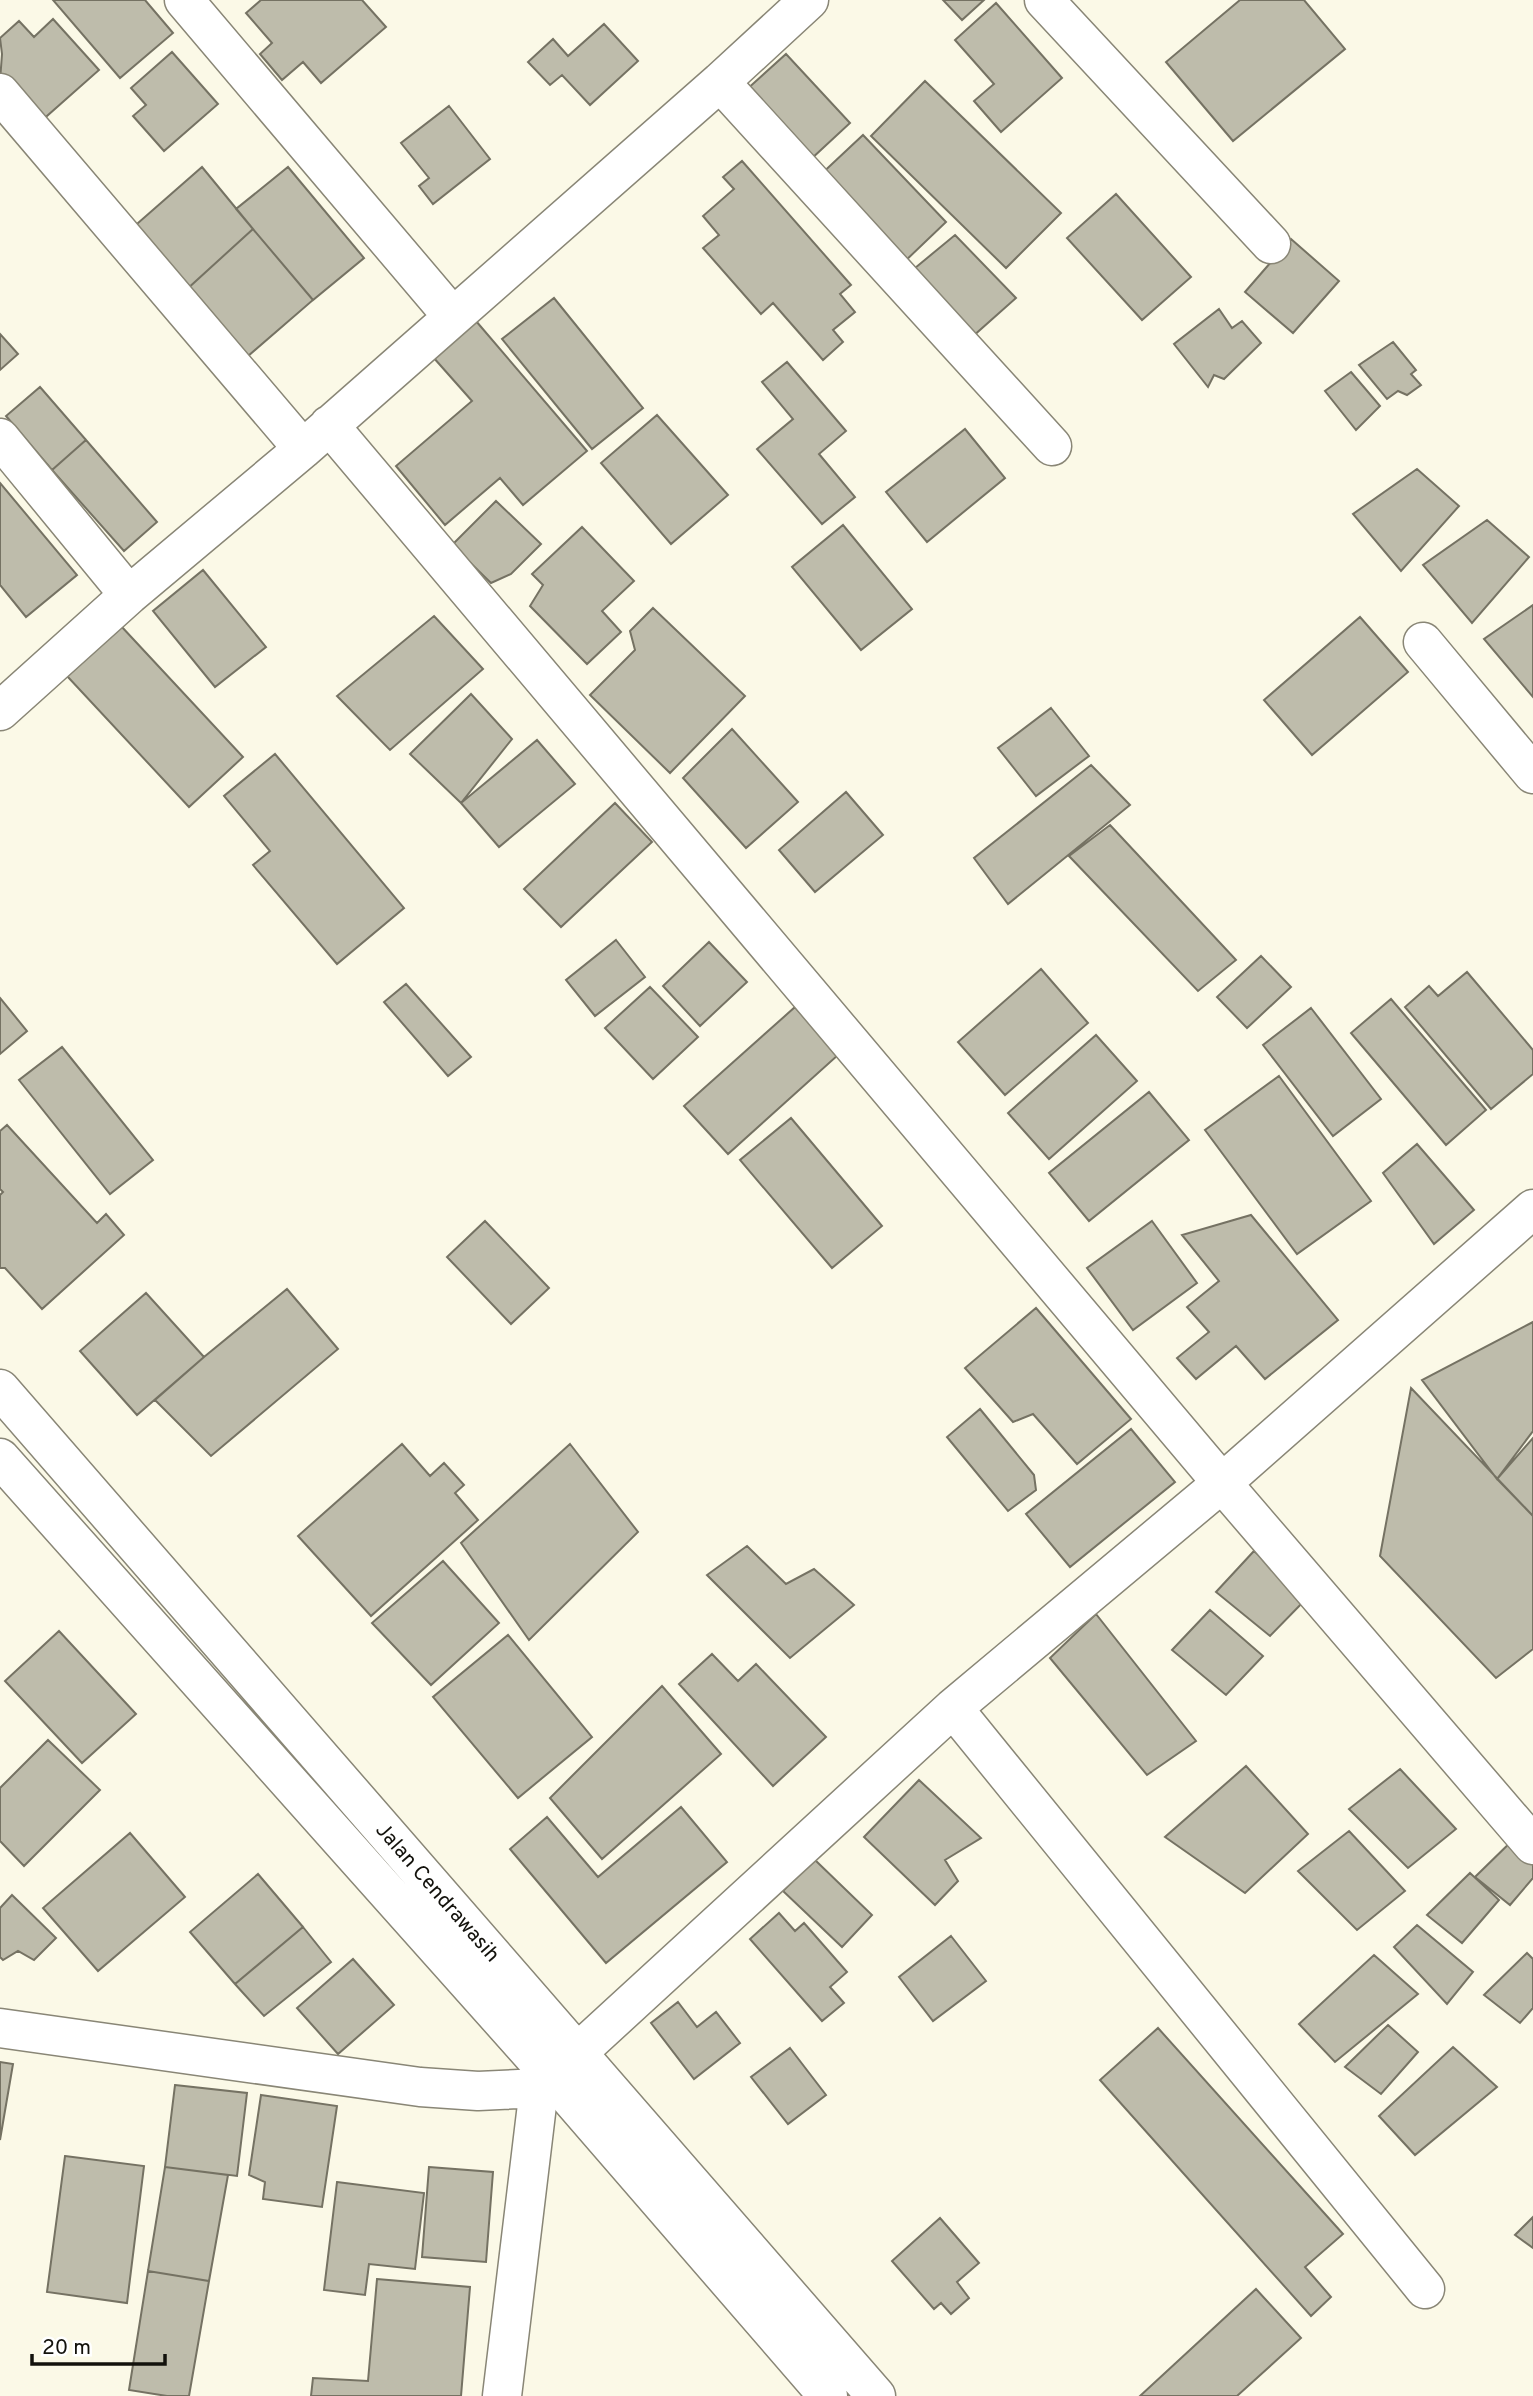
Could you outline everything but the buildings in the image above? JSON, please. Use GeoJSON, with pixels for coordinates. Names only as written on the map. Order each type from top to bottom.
{"type":"FeatureCollection","features":[{"type":"Feature","properties":{"kind":"street"},"geometry":{"type":"LineString","coordinates":[[184,0],[453,317]]}},
{"type":"Feature","properties":{"kind":"street"},"geometry":{"type":"LineString","coordinates":[[0,711],[129,594],[316,437],[453,317],[809,0]]}},
{"type":"Feature","properties":{"kind":"street"},"geometry":{"type":"LineString","coordinates":[[1044,0],[1271,244]]}},
{"type":"Feature","properties":{"kind":"street"},"geometry":{"type":"LineString","coordinates":[[720,82],[1052,446]]}},
{"type":"Feature","properties":{"kind":"street"},"geometry":{"type":"LineString","coordinates":[[0,93],[316,437],[1533,1845]]}},
{"type":"Feature","properties":{"kind":"street"},"geometry":{"type":"LineString","coordinates":[[0,438],[129,594]]}},
{"type":"Feature","properties":{"kind":"street"},"geometry":{"type":"LineString","coordinates":[[1423,642],[1533,774]]}},
{"type":"Feature","properties":{"kind":"street"},"geometry":{"type":"LineString","coordinates":[[0,2028],[420,2087],[478,2091],[556,2073],[953,1708],[1222,1483],[1533,1209]]}},
{"type":"Feature","properties":{"kind":"street","name":"Jalan Cendrawasih"},"geometry":{"type":"LineString","coordinates":[[0,1388],[556,2073],[828,2396]]}},
{"type":"Feature","properties":{"kind":"street","name":"Jalan Cendrawasih"},"geometry":{"type":"LineString","coordinates":[[0,1458],[556,2073],[876,2396]]}},
{"type":"Feature","properties":{"kind":"street"},"geometry":{"type":"LineString","coordinates":[[953,1708],[1424,2289]]}},
{"type":"Feature","properties":{"kind":"street"},"geometry":{"type":"LineString","coordinates":[[502,2396],[556,2073]]}}]}
